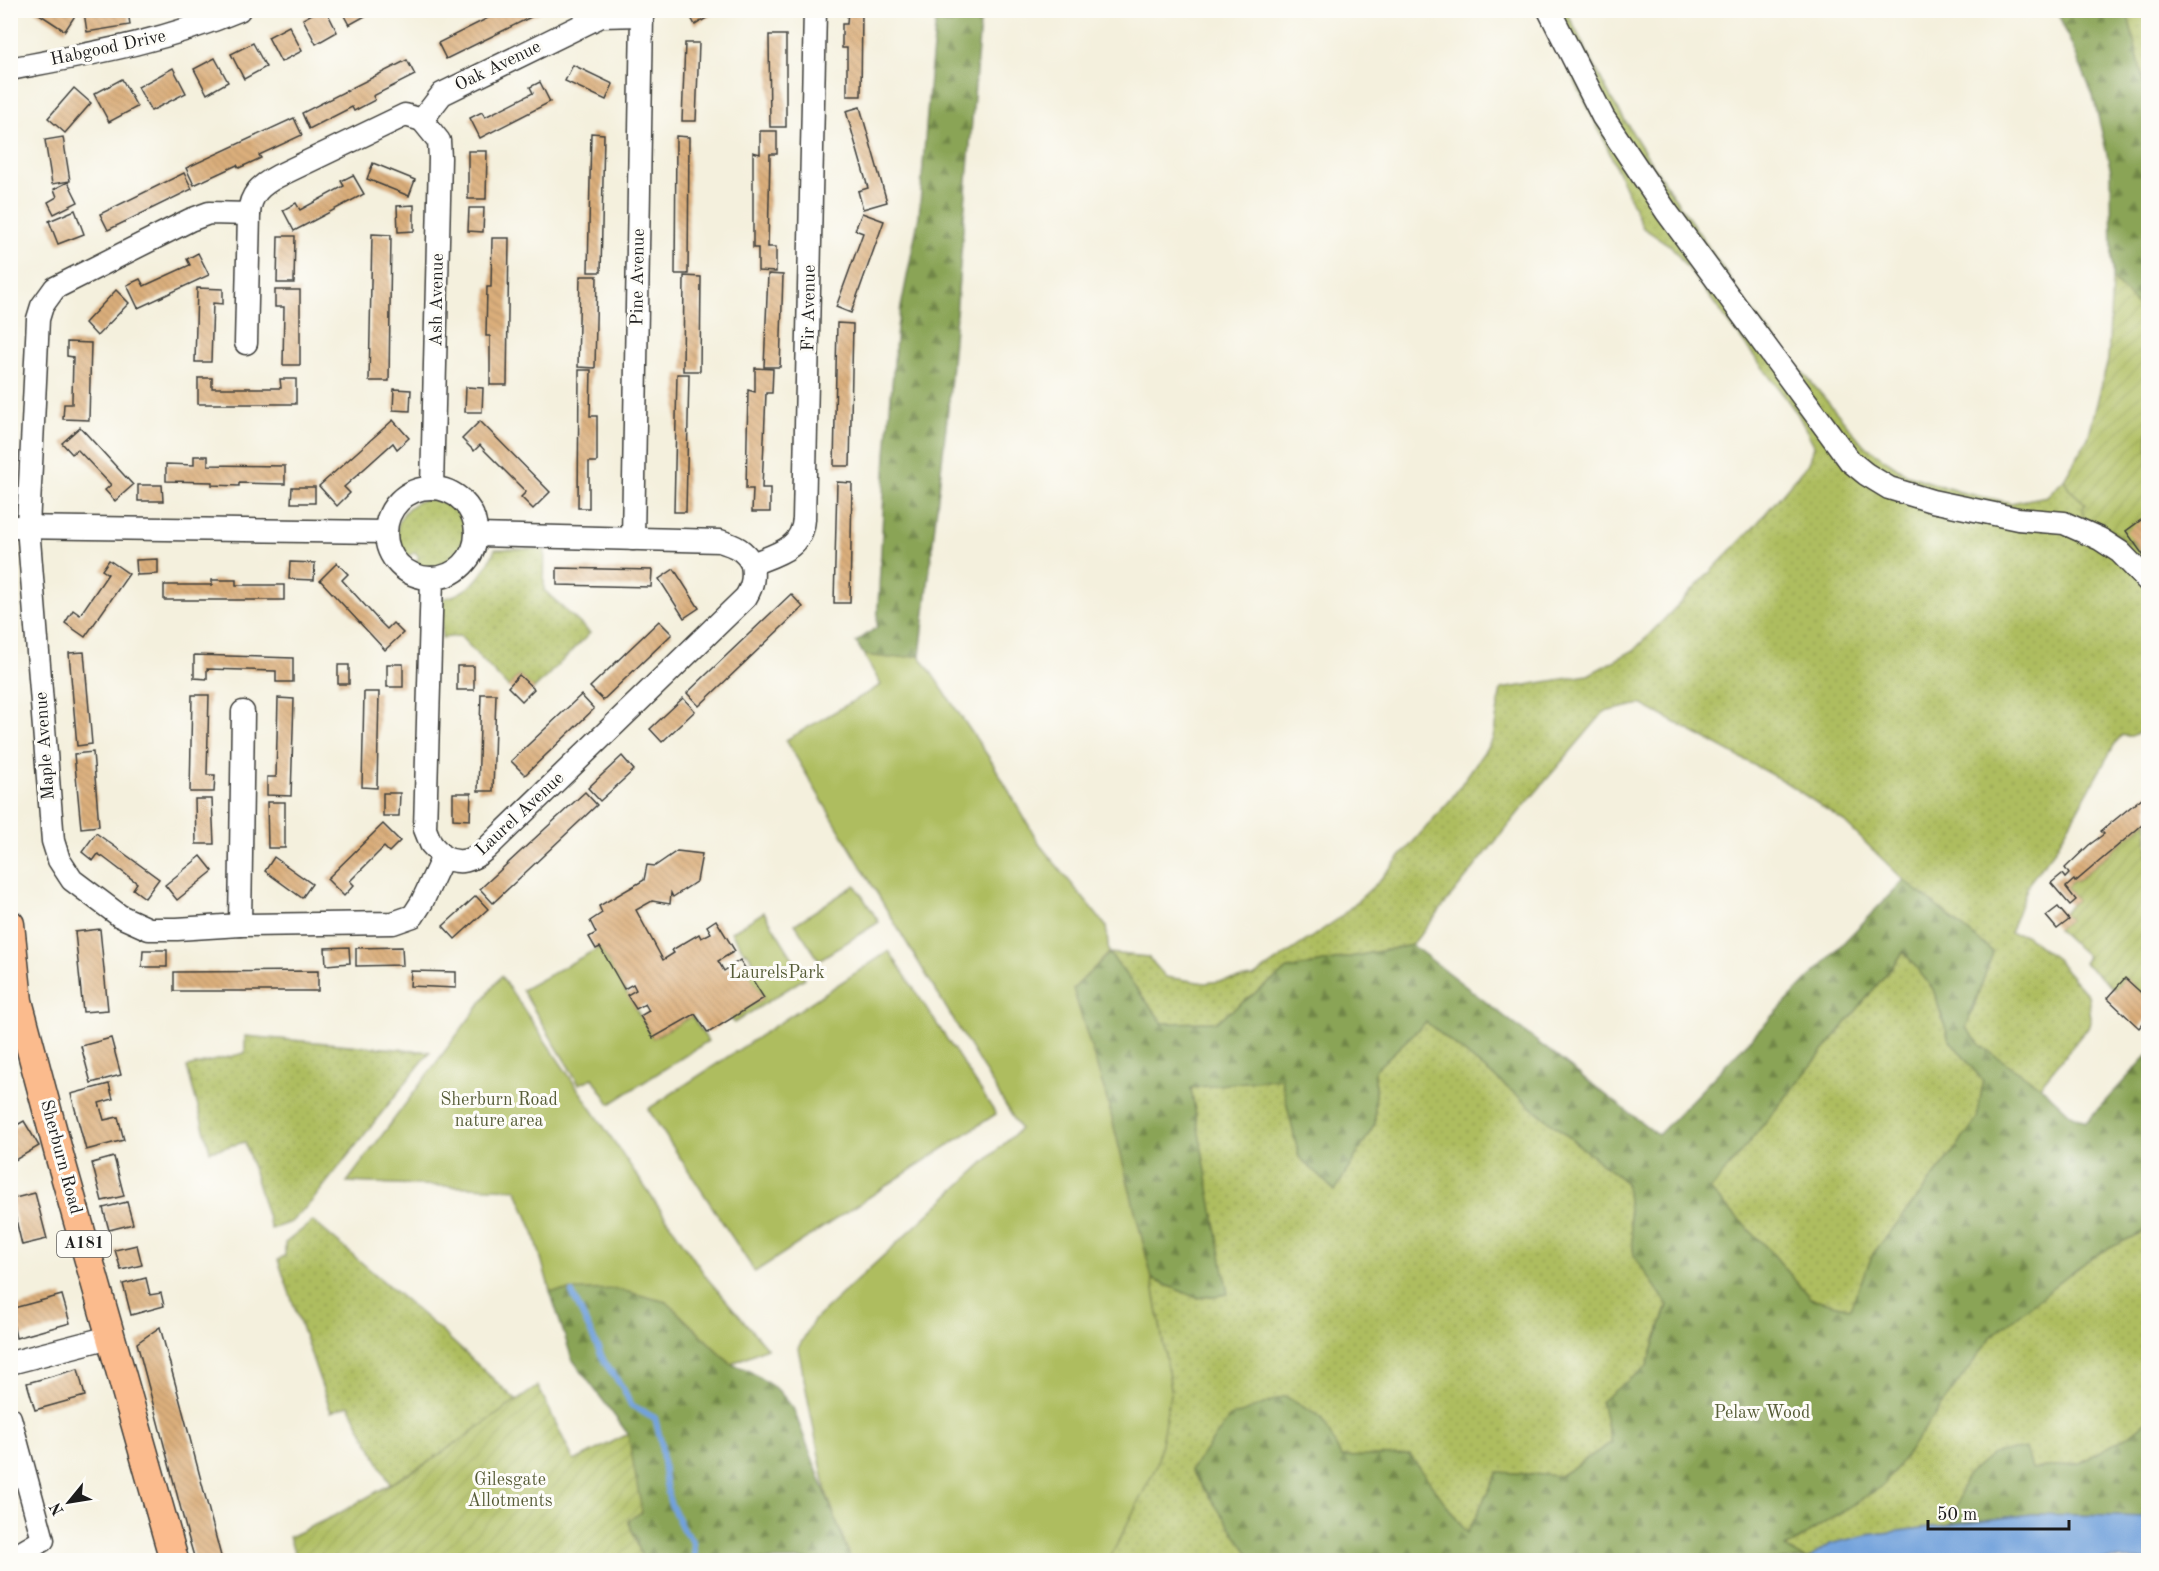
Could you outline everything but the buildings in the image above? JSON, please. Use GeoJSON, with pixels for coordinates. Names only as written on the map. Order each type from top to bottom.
{"type":"FeatureCollection","features":[{"type":"Feature","properties":{"kind":"main road","name":"Sherburn Road"},"geometry":{"type":"LineString","coordinates":[[10,924],[14,1003],[174,1560]]}},
{"type":"Feature","properties":{"kind":"street","name":"Habgood Drive"},"geometry":{"type":"LineString","coordinates":[[10,69],[136,45],[200,18],[238,10]]}},
{"type":"Feature","properties":{"kind":"street","name":"Fir Avenue"},"geometry":{"type":"LineString","coordinates":[[753,569],[799,540],[803,531],[815,10]]}},
{"type":"Feature","properties":{"kind":"street"},"geometry":{"type":"LineString","coordinates":[[1549,10],[1603,117],[1653,192],[1850,461],[1889,488],[1932,501],[2018,519],[2064,523],[2100,538],[2120,552],[2148,581]]}},
{"type":"Feature","properties":{"kind":"street","name":"Oak Avenue"},"geometry":{"type":"LineString","coordinates":[[422,120],[441,94],[601,16],[643,13]]}},
{"type":"Feature","properties":{"kind":"street","name":"Pine Avenue"},"geometry":{"type":"LineString","coordinates":[[633,539],[643,13]]}},
{"type":"Feature","properties":{"kind":"street"},"geometry":{"type":"LineString","coordinates":[[246,343],[250,201],[261,186],[405,115],[422,120]]}},
{"type":"Feature","properties":{"kind":"street","name":"Ash Avenue"},"geometry":{"type":"LineString","coordinates":[[422,120],[440,141],[432,488]]}},
{"type":"Feature","properties":{"kind":"street","name":"Maple Avenue"},"geometry":{"type":"LineString","coordinates":[[240,925],[177,929],[149,929],[139,926],[120,916],[72,880],[59,860],[53,840],[20,527],[38,319],[42,306],[55,288],[190,220],[209,213],[249,214]]}},
{"type":"Feature","properties":{"kind":"street"},"geometry":{"type":"LineString","coordinates":[[432,488],[447,490],[464,501],[474,518],[477,535],[473,551],[462,567],[447,575],[432,578],[413,574],[400,565],[390,551],[386,532],[389,516],[396,504],[419,489],[432,488]]}},
{"type":"Feature","properties":{"kind":"street"},"geometry":{"type":"LineString","coordinates":[[20,527],[386,532]]}},
{"type":"Feature","properties":{"kind":"street"},"geometry":{"type":"LineString","coordinates":[[477,535],[720,541],[745,552],[753,569]]}},
{"type":"Feature","properties":{"kind":"street","name":"Laurel Avenue"},"geometry":{"type":"LineString","coordinates":[[443,857],[455,862],[474,859],[486,849],[746,597],[752,586],[753,569]]}},
{"type":"Feature","properties":{"kind":"street"},"geometry":{"type":"LineString","coordinates":[[243,712],[240,925],[393,923],[413,916],[443,857],[431,844],[425,829],[432,578]]}},
{"type":"Feature","properties":{"kind":"street"},"geometry":{"type":"LineString","coordinates":[[10,1363],[110,1337]]}},
{"type":"Feature","properties":{"kind":"street"},"geometry":{"type":"LineString","coordinates":[[10,1418],[43,1540],[21,1553]]}},
{"type":"Feature","properties":{"kind":"green space"},"geometry":{"type":"Polygon","coordinates":[[[937,11],[981,11],[949,400],[920,656],[889,658],[864,655],[856,642],[877,627],[886,454],[897,327],[919,216],[937,11]]]}},
{"type":"Feature","properties":{"kind":"green space"},"geometry":{"type":"Polygon","coordinates":[[[1540,11],[1566,11],[1612,100],[1654,167],[1753,313],[1864,445],[1908,475],[1960,492],[2011,503],[2047,496],[2064,479],[2069,489],[2086,504],[2093,525],[2114,532],[2127,542],[2132,540],[2148,562],[2148,723],[2136,734],[2122,735],[2116,742],[2056,848],[2029,883],[2010,933],[2025,935],[2056,959],[2088,995],[2091,1019],[2088,1027],[2040,1086],[1981,1046],[1966,1028],[1993,952],[1904,880],[1841,819],[1785,782],[1641,704],[1604,712],[1519,812],[1412,945],[1288,969],[1216,1022],[1163,1023],[1109,953],[1148,957],[1166,977],[1205,983],[1253,977],[1338,919],[1377,883],[1451,799],[1493,739],[1501,689],[1588,675],[1634,650],[1754,527],[1810,461],[1814,445],[1797,413],[1671,246],[1643,228],[1604,140],[1540,11]]]}},
{"type":"Feature","properties":{"kind":"green space"},"geometry":{"type":"Polygon","coordinates":[[[2057,11],[2127,11],[2146,93],[2148,317],[2112,279],[2111,171],[2093,95],[2057,11]]]}},
{"type":"Feature","properties":{"kind":"green space"},"geometry":{"type":"Polygon","coordinates":[[[2127,11],[2148,11],[2148,142],[2146,93],[2127,11]]]}},
{"type":"Feature","properties":{"kind":"green space"},"geometry":{"type":"Polygon","coordinates":[[[2112,279],[2148,317],[2148,562],[2133,540],[2127,542],[2114,532],[2084,520],[2082,509],[2086,504],[2069,489],[2064,479],[2088,438],[2108,360],[2112,279]]]}},
{"type":"Feature","properties":{"kind":"green space"},"geometry":{"type":"Polygon","coordinates":[[[426,499],[446,504],[459,514],[464,528],[464,543],[458,557],[447,566],[432,570],[413,566],[419,557],[415,552],[406,558],[397,532],[403,515],[409,508],[426,499]]]}},
{"type":"Feature","properties":{"kind":"green space"},"geometry":{"type":"Polygon","coordinates":[[[495,549],[545,549],[544,590],[590,633],[534,689],[519,675],[508,687],[460,636],[442,638],[441,599],[460,593],[475,582],[495,549]]]}},
{"type":"Feature","properties":{"kind":"green space"},"geometry":{"type":"Polygon","coordinates":[[[864,655],[889,658],[920,656],[992,762],[1040,845],[1106,926],[1109,953],[1073,989],[1108,1103],[1152,1279],[1171,1389],[1157,1465],[1109,1560],[851,1560],[826,1492],[798,1348],[814,1320],[1020,1129],[786,740],[881,685],[864,655]]]}},
{"type":"Feature","properties":{"kind":"green space"},"geometry":{"type":"Polygon","coordinates":[[[2148,820],[2148,999],[2125,978],[2114,989],[2083,962],[2087,956],[2057,929],[2069,920],[2063,913],[2076,900],[2066,887],[2074,880],[2076,882],[2148,820]]]}},
{"type":"Feature","properties":{"kind":"green space","name":"Pelaw Wood"},"geometry":{"type":"Polygon","coordinates":[[[1904,880],[1993,952],[1966,1028],[1981,1046],[2040,1086],[2070,1114],[2086,1122],[2148,1055],[2148,1229],[2092,1257],[1992,1336],[1884,1485],[1785,1548],[1806,1560],[1253,1560],[1191,1470],[1230,1417],[1285,1396],[1322,1418],[1341,1457],[1410,1455],[1467,1533],[1498,1472],[1560,1476],[1611,1443],[1601,1401],[1647,1366],[1668,1305],[1634,1256],[1626,1183],[1426,1022],[1375,1070],[1375,1124],[1335,1191],[1299,1157],[1281,1078],[1191,1088],[1228,1294],[1197,1298],[1152,1279],[1108,1103],[1073,989],[1109,953],[1163,1023],[1216,1022],[1288,969],[1412,945],[1658,1135],[1904,880]],[[1904,952],[1710,1190],[1773,1254],[1810,1298],[1850,1308],[1873,1254],[1977,1119],[1983,1081],[1949,1039],[1933,989],[1904,952]]]}},
{"type":"Feature","properties":{"kind":"green space"},"geometry":{"type":"Polygon","coordinates":[[[855,885],[879,922],[819,960],[795,924],[855,885]]]}},
{"type":"Feature","properties":{"kind":"green space","name":"LaurelsPark"},"geometry":{"type":"Polygon","coordinates":[[[764,912],[805,978],[734,1023],[731,1019],[764,998],[748,973],[757,967],[731,932],[764,912]]]}},
{"type":"Feature","properties":{"kind":"green space"},"geometry":{"type":"Polygon","coordinates":[[[600,947],[653,1038],[692,1016],[708,1041],[610,1104],[593,1078],[579,1084],[522,990],[600,947]]]}},
{"type":"Feature","properties":{"kind":"green space"},"geometry":{"type":"Polygon","coordinates":[[[889,951],[996,1114],[755,1272],[648,1109],[889,951]]]}},
{"type":"Feature","properties":{"kind":"green space"},"geometry":{"type":"Polygon","coordinates":[[[1904,952],[1933,989],[1949,1039],[1983,1081],[1978,1119],[1873,1254],[1850,1309],[1810,1298],[1773,1254],[1710,1190],[1904,952]]]}},
{"type":"Feature","properties":{"kind":"green space","name":"Sherburn Road nature area"},"geometry":{"type":"Polygon","coordinates":[[[501,976],[707,1278],[767,1348],[731,1364],[667,1302],[617,1289],[550,1291],[534,1233],[516,1189],[347,1182],[501,976]]]}},
{"type":"Feature","properties":{"kind":"green space"},"geometry":{"type":"Polygon","coordinates":[[[1426,1022],[1626,1183],[1634,1255],[1668,1305],[1647,1366],[1611,1443],[1560,1476],[1498,1472],[1467,1534],[1410,1456],[1341,1457],[1322,1418],[1250,1555],[1253,1560],[1109,1560],[1171,1389],[1152,1279],[1197,1298],[1227,1294],[1190,1088],[1281,1078],[1299,1156],[1375,1124],[1375,1070],[1426,1022]]]}},
{"type":"Feature","properties":{"kind":"green space"},"geometry":{"type":"Polygon","coordinates":[[[245,1036],[430,1052],[312,1201],[291,1222],[271,1229],[245,1142],[210,1151],[187,1067],[245,1053],[245,1036]]]}},
{"type":"Feature","properties":{"kind":"green space"},"geometry":{"type":"Polygon","coordinates":[[[313,1221],[439,1329],[517,1401],[427,1463],[390,1484],[349,1405],[331,1412],[278,1260],[285,1255],[285,1243],[313,1221]]]}},
{"type":"Feature","properties":{"kind":"green space"},"geometry":{"type":"Polygon","coordinates":[[[2148,1229],[2148,1420],[2128,1436],[2080,1463],[1965,1477],[1952,1524],[1868,1535],[1830,1544],[1807,1560],[1784,1549],[1884,1485],[1991,1336],[2092,1257],[2148,1229]]]}},
{"type":"Feature","properties":{"kind":"green space"},"geometry":{"type":"Polygon","coordinates":[[[617,1289],[667,1302],[731,1364],[748,1370],[778,1390],[793,1408],[851,1560],[643,1560],[628,1519],[628,1434],[572,1359],[550,1291],[617,1289]]]}},
{"type":"Feature","properties":{"kind":"green space","name":"Gilesgate Allotments"},"geometry":{"type":"Polygon","coordinates":[[[538,1386],[574,1461],[628,1434],[642,1512],[628,1520],[643,1560],[297,1560],[289,1537],[338,1514],[427,1463],[538,1386]]]}},
{"type":"Feature","properties":{"kind":"green space"},"geometry":{"type":"Polygon","coordinates":[[[2148,1420],[2148,1517],[2033,1514],[1952,1524],[1965,1477],[1992,1454],[2026,1448],[2032,1469],[2080,1463],[2128,1436],[2148,1420]]]}},
{"type":"Feature","properties":{"kind":"water"},"geometry":{"type":"Polygon","coordinates":[[[2033,1514],[2148,1517],[2148,1560],[1807,1560],[1830,1544],[1868,1535],[2033,1514]]]}},
{"type":"Feature","properties":{"kind":"waterway"},"geometry":{"type":"LineString","coordinates":[[572,1293],[605,1363],[623,1388],[631,1405],[655,1418],[670,1502],[682,1528],[693,1542],[695,1560]]}}]}
